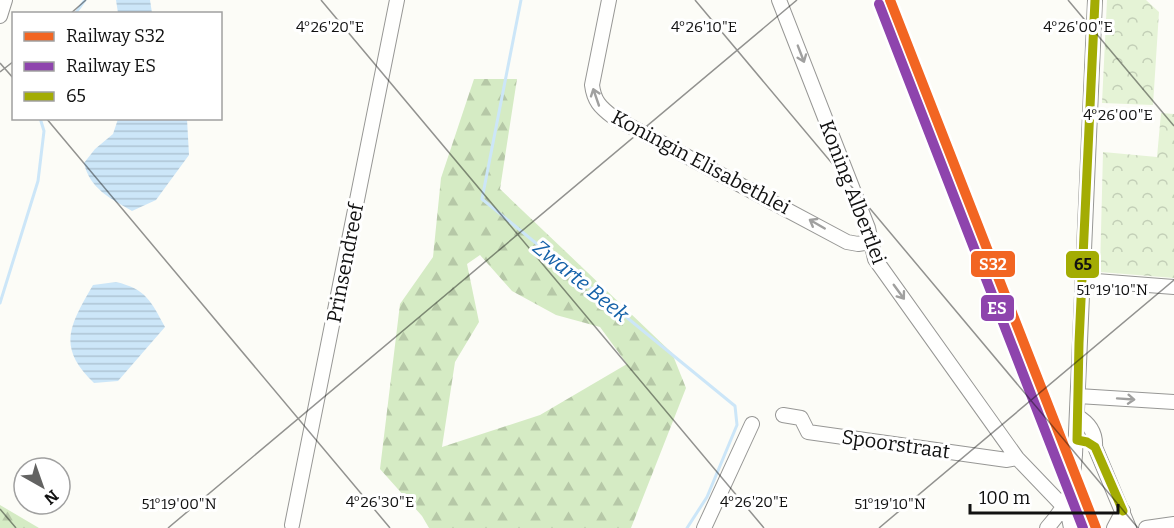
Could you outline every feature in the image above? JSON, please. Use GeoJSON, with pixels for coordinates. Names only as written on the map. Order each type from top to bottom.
{"type":"FeatureCollection","features":[{"type":"Feature","properties":{"kind":"street"},"geometry":{"type":"LineString","coordinates":[[0,16],[5,0]]}},
{"type":"Feature","properties":{"kind":"street","name":"Prinsendreef"},"geometry":{"type":"LineString","coordinates":[[292,525],[397,0]]}},
{"type":"Feature","properties":{"kind":"street","name":"Koningin Elisabethlei"},"geometry":{"type":"LineString","coordinates":[[609,0],[592,85],[594,98],[599,107],[613,117],[847,242],[858,244],[870,242]]}},
{"type":"Feature","properties":{"kind":"street","name":"Koning Albertlei"},"geometry":{"type":"LineString","coordinates":[[779,0],[868,228],[875,259],[1017,458],[1064,507]]}},
{"type":"Feature","properties":{"kind":"street"},"geometry":{"type":"LineString","coordinates":[[1047,528],[1064,507],[1071,491],[1077,440],[1095,0]]}},
{"type":"Feature","properties":{"kind":"street"},"geometry":{"type":"LineString","coordinates":[[1083,280],[1174,287]]}},
{"type":"Feature","properties":{"kind":"street"},"geometry":{"type":"LineString","coordinates":[[1078,396],[1174,402]]}},
{"type":"Feature","properties":{"kind":"street","name":"Spoorstraat"},"geometry":{"type":"LineString","coordinates":[[783,415],[801,418],[807,432],[1007,460],[1017,458]]}},
{"type":"Feature","properties":{"kind":"street"},"geometry":{"type":"LineString","coordinates":[[1077,417],[1090,426],[1096,440],[1095,447],[1129,528]]}},
{"type":"Feature","properties":{"kind":"street"},"geometry":{"type":"LineString","coordinates":[[704,528],[752,424]]}},
{"type":"Feature","properties":{"kind":"street"},"geometry":{"type":"LineString","coordinates":[[1077,440],[1095,447]]}},
{"type":"Feature","properties":{"kind":"street"},"geometry":{"type":"LineString","coordinates":[[1064,507],[1068,513],[1071,528]]}},
{"type":"Feature","properties":{"kind":"street"},"geometry":{"type":"LineString","coordinates":[[1114,528],[1123,511]]}},
{"type":"Feature","properties":{"kind":"street"},"geometry":{"type":"LineString","coordinates":[[1146,528],[1174,524]]}},
{"type":"Feature","properties":{"kind":"green space"},"geometry":{"type":"Polygon","coordinates":[[[1107,0],[1146,0],[1159,12],[1153,105],[1102,103],[1107,0]]]}},
{"type":"Feature","properties":{"kind":"green space"},"geometry":{"type":"Polygon","coordinates":[[[474,79],[517,79],[500,189],[672,353],[686,388],[631,528],[429,528],[422,516],[380,469],[400,304],[433,257],[441,178],[474,79]],[[480,255],[467,264],[479,322],[455,362],[442,447],[540,415],[627,364],[600,327],[556,315],[512,291],[480,255]]]}},
{"type":"Feature","properties":{"kind":"green space"},"geometry":{"type":"Polygon","coordinates":[[[1161,113],[1174,114],[1174,278],[1100,272],[1103,152],[1157,157],[1161,113]]]}},
{"type":"Feature","properties":{"kind":"green space"},"geometry":{"type":"Polygon","coordinates":[[[0,505],[12,512],[12,516],[19,516],[39,528],[0,528],[0,505]]]}},
{"type":"Feature","properties":{"kind":"water"},"geometry":{"type":"Polygon","coordinates":[[[116,0],[150,0],[152,12],[118,12],[116,0]]]}},
{"type":"Feature","properties":{"kind":"water"},"geometry":{"type":"Polygon","coordinates":[[[118,120],[187,120],[189,155],[156,200],[132,211],[96,186],[84,163],[95,149],[113,134],[118,120]]]}},
{"type":"Feature","properties":{"kind":"water"},"geometry":{"type":"Polygon","coordinates":[[[116,282],[141,292],[156,310],[165,327],[118,381],[94,383],[82,370],[71,347],[73,324],[93,285],[116,282]]]}},
{"type":"Feature","properties":{"kind":"waterway"},"geometry":{"type":"LineString","coordinates":[[76,12],[85,0]]}},
{"type":"Feature","properties":{"kind":"waterway","name":"Zwarte Beek"},"geometry":{"type":"LineString","coordinates":[[521,0],[482,199],[735,406],[737,425],[707,497],[687,528]]}},
{"type":"Feature","properties":{"kind":"waterway"},"geometry":{"type":"LineString","coordinates":[[0,303],[38,181],[44,131],[41,120]]}},
{"type":"Feature","properties":{"kind":"rail line","name":"S32"},"geometry":{"type":"LineString","coordinates":[[890,0],[1096,528]]}},
{"type":"Feature","properties":{"kind":"rail line","name":"ES"},"geometry":{"type":"LineString","coordinates":[[879,4],[1083,528]]}},
{"type":"Feature","properties":{"kind":"transit line","name":"65"},"geometry":{"type":"LineString","coordinates":[[1095,0],[1079,343],[1077,440],[1095,447],[1123,511]]}}]}
